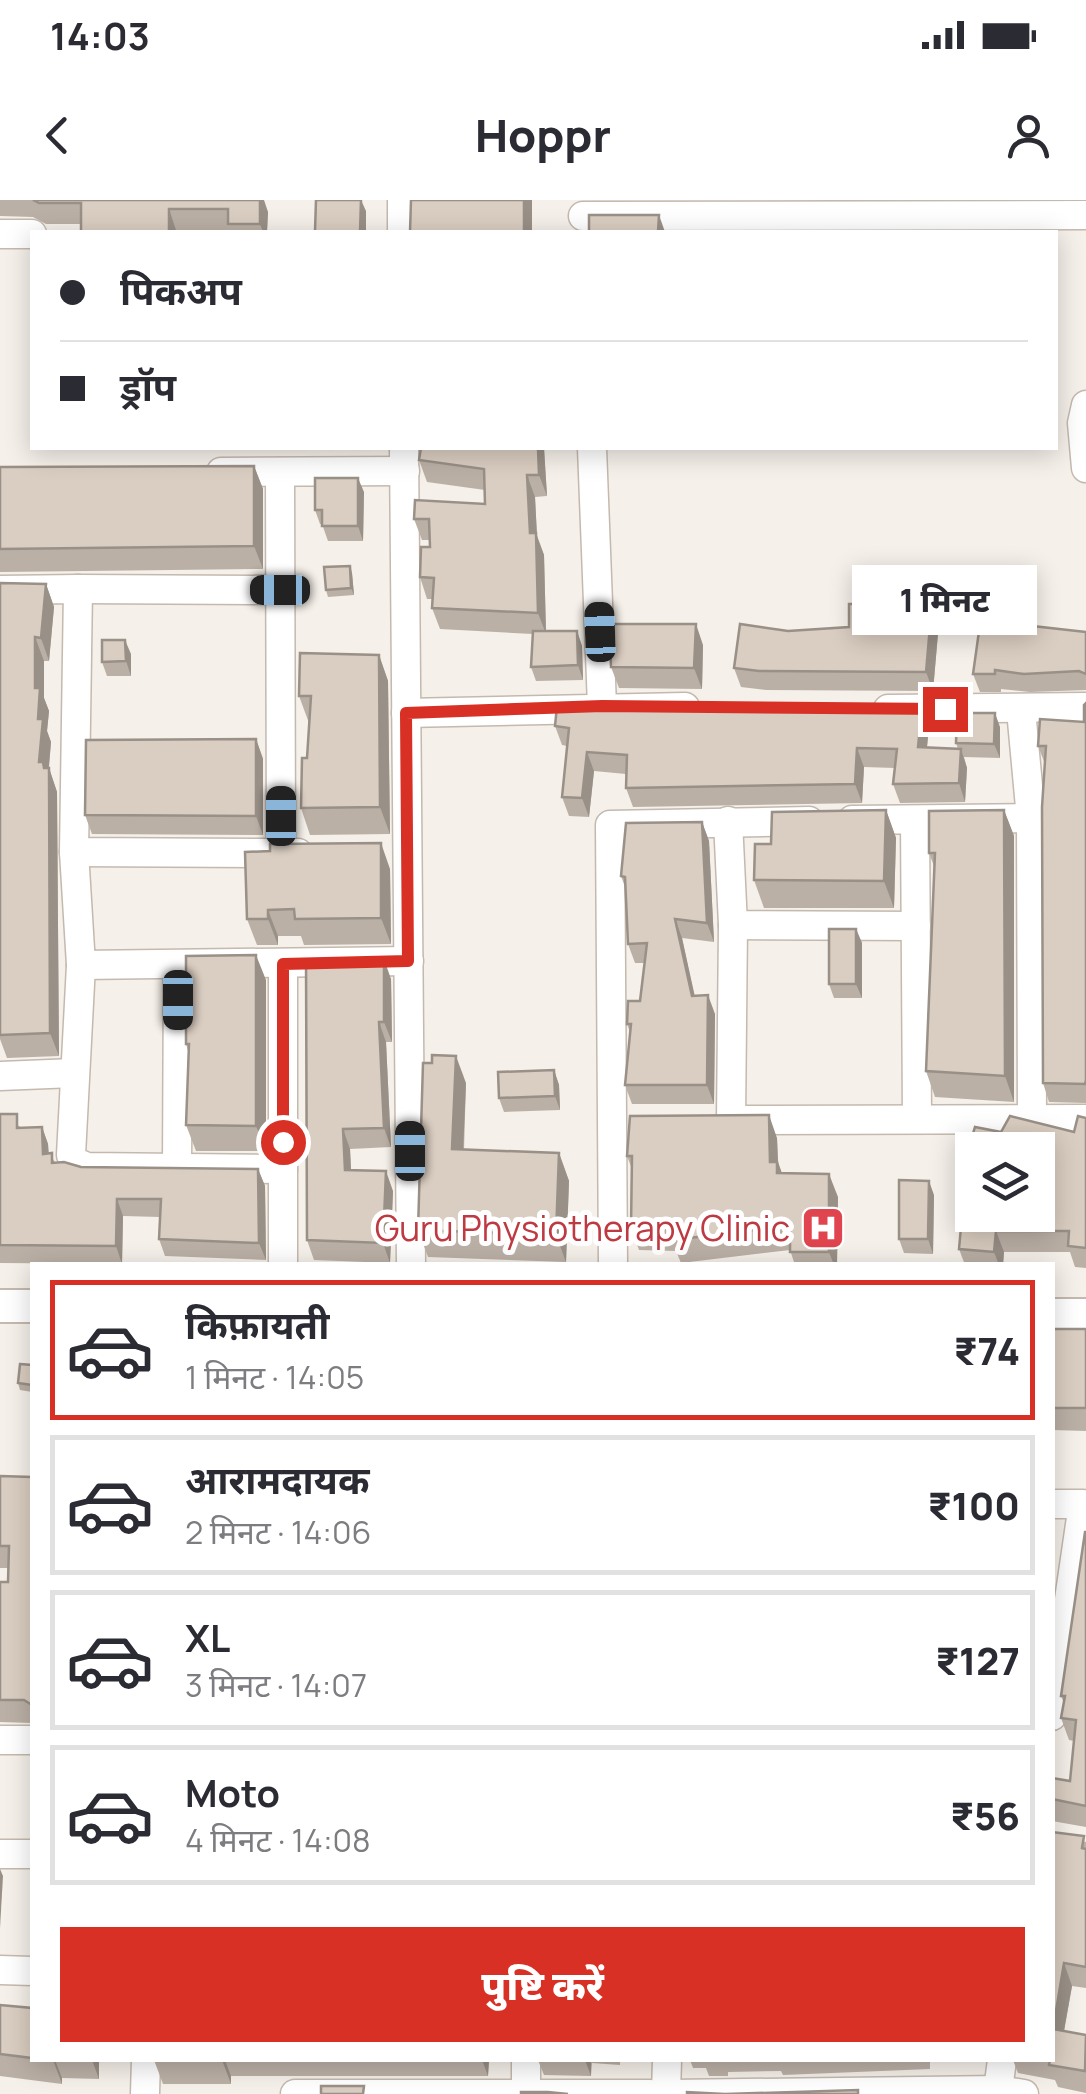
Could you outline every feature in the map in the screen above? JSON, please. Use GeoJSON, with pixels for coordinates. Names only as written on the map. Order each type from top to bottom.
{"type":"FeatureCollection","features":[{"type":"Feature","properties":{"kind":"street"},"geometry":{"type":"LineString","coordinates":[[402,200],[402,230]]}},
{"type":"Feature","properties":{"kind":"street"},"geometry":{"type":"LineString","coordinates":[[584,216],[1086,215]]}},
{"type":"Feature","properties":{"kind":"street"},"geometry":{"type":"LineString","coordinates":[[0,234],[30,234]]}},
{"type":"Feature","properties":{"kind":"street"},"geometry":{"type":"LineString","coordinates":[[1086,405],[1082,424],[1086,468]]}},
{"type":"Feature","properties":{"kind":"street"},"geometry":{"type":"LineString","coordinates":[[592,450],[602,706]]}},
{"type":"Feature","properties":{"kind":"street"},"geometry":{"type":"LineString","coordinates":[[187,472],[280,472],[404,459],[411,1262]]}},
{"type":"Feature","properties":{"kind":"street"},"geometry":{"type":"LineString","coordinates":[[280,472],[280,590],[271,741],[281,853]]}},
{"type":"Feature","properties":{"kind":"street"},"geometry":{"type":"LineString","coordinates":[[0,590],[280,590]]}},
{"type":"Feature","properties":{"kind":"street"},"geometry":{"type":"LineString","coordinates":[[78,590],[74,852],[81,965],[71,1155],[75,1162],[87,1166],[283,1169]]}},
{"type":"Feature","properties":{"kind":"street"},"geometry":{"type":"LineString","coordinates":[[406,713],[602,706],[702,707]]}},
{"type":"Feature","properties":{"kind":"street"},"geometry":{"type":"LineString","coordinates":[[862,708],[1086,707]]}},
{"type":"Feature","properties":{"kind":"street"},"geometry":{"type":"LineString","coordinates":[[1021,710],[1031,818],[1032,1122]]}},
{"type":"Feature","properties":{"kind":"street"},"geometry":{"type":"LineString","coordinates":[[74,742],[111,742]]}},
{"type":"Feature","properties":{"kind":"street"},"geometry":{"type":"LineString","coordinates":[[613,1262],[610,825],[1031,818]]}},
{"type":"Feature","properties":{"kind":"street"},"geometry":{"type":"LineString","coordinates":[[915,820],[917,1119]]}},
{"type":"Feature","properties":{"kind":"street"},"geometry":{"type":"LineString","coordinates":[[728,822],[733,925],[731,1120]]}},
{"type":"Feature","properties":{"kind":"street"},"geometry":{"type":"LineString","coordinates":[[74,852],[317,852]]}},
{"type":"Feature","properties":{"kind":"street"},"geometry":{"type":"LineString","coordinates":[[372,852],[408,852]]}},
{"type":"Feature","properties":{"kind":"street"},"geometry":{"type":"LineString","coordinates":[[733,925],[916,926]]}},
{"type":"Feature","properties":{"kind":"street"},"geometry":{"type":"LineString","coordinates":[[81,965],[408,961]]}},
{"type":"Feature","properties":{"kind":"street"},"geometry":{"type":"LineString","coordinates":[[283,964],[283,1262]]}},
{"type":"Feature","properties":{"kind":"street"},"geometry":{"type":"LineString","coordinates":[[177,1168],[178,966]]}},
{"type":"Feature","properties":{"kind":"street"},"geometry":{"type":"LineString","coordinates":[[0,1076],[74,1073]]}},
{"type":"Feature","properties":{"kind":"street"},"geometry":{"type":"LineString","coordinates":[[697,1120],[1086,1120]]}},
{"type":"Feature","properties":{"kind":"street"},"geometry":{"type":"LineString","coordinates":[[611,1122],[645,1122]]}},
{"type":"Feature","properties":{"kind":"street"},"geometry":{"type":"LineString","coordinates":[[1055,1294],[1086,1294]]}},
{"type":"Feature","properties":{"kind":"street"},"geometry":{"type":"LineString","coordinates":[[0,1306],[30,1306]]}},
{"type":"Feature","properties":{"kind":"street"},"geometry":{"type":"LineString","coordinates":[[1055,1315],[1086,1314]]}},
{"type":"Feature","properties":{"kind":"street"},"geometry":{"type":"LineString","coordinates":[[0,1326],[30,1325]]}},
{"type":"Feature","properties":{"kind":"street"},"geometry":{"type":"LineString","coordinates":[[1055,1504],[1084,1504],[1058,1631],[1055,1674]]}},
{"type":"Feature","properties":{"kind":"street"},"geometry":{"type":"LineString","coordinates":[[0,1740],[30,1740]]}},
{"type":"Feature","properties":{"kind":"street"},"geometry":{"type":"LineString","coordinates":[[0,1854],[30,1854]]}},
{"type":"Feature","properties":{"kind":"street"},"geometry":{"type":"LineString","coordinates":[[0,1970],[30,1970]]}},
{"type":"Feature","properties":{"kind":"street"},"geometry":{"type":"LineString","coordinates":[[146,2062],[146,2094]]}},
{"type":"Feature","properties":{"kind":"street"},"geometry":{"type":"LineString","coordinates":[[526,2062],[526,2093]]}},
{"type":"Feature","properties":{"kind":"street"},"geometry":{"type":"LineString","coordinates":[[667,2062],[668,2094],[1011,2092],[1003,2062]]}},
{"type":"Feature","properties":{"kind":"street"},"geometry":{"type":"LineString","coordinates":[[294,2094],[650,2094]]}},
{"type":"Feature","properties":{"kind":"building"},"geometry":{"type":"Polygon","coordinates":[[[33,200],[260,200],[260,224],[228,224],[228,209],[169,209],[169,230],[81,230],[81,203],[33,200]]]}},
{"type":"Feature","properties":{"kind":"building"},"geometry":{"type":"Polygon","coordinates":[[[316,200],[361,200],[360,230],[315,230],[316,200]]]}},
{"type":"Feature","properties":{"kind":"building"},"geometry":{"type":"Polygon","coordinates":[[[411,200],[524,200],[524,230],[410,230],[411,200]]]}},
{"type":"Feature","properties":{"kind":"building"},"geometry":{"type":"Polygon","coordinates":[[[589,215],[659,215],[658,230],[589,230],[589,215]]]}},
{"type":"Feature","properties":{"kind":"building"},"geometry":{"type":"Polygon","coordinates":[[[421,450],[538,450],[539,475],[527,475],[530,533],[536,533],[538,613],[432,608],[434,578],[420,577],[421,547],[430,547],[429,519],[414,519],[415,500],[485,504],[484,469],[419,460],[421,450]]]}},
{"type":"Feature","properties":{"kind":"building"},"geometry":{"type":"Polygon","coordinates":[[[254,466],[254,546],[0,549],[0,467],[254,466]]]}},
{"type":"Feature","properties":{"kind":"building"},"geometry":{"type":"Polygon","coordinates":[[[315,478],[358,478],[358,526],[322,526],[322,510],[315,510],[315,478]]]}},
{"type":"Feature","properties":{"kind":"building"},"geometry":{"type":"Polygon","coordinates":[[[350,566],[351,588],[326,590],[324,567],[350,566]]]}},
{"type":"Feature","properties":{"kind":"building"},"geometry":{"type":"Polygon","coordinates":[[[0,583],[46,584],[41,638],[35,637],[35,688],[40,688],[38,719],[43,719],[39,762],[49,768],[50,1033],[0,1035],[0,583]]]}},
{"type":"Feature","properties":{"kind":"building"},"geometry":{"type":"Polygon","coordinates":[[[932,603],[926,672],[734,668],[740,624],[788,631],[849,627],[849,604],[932,603]]]}},
{"type":"Feature","properties":{"kind":"building"},"geometry":{"type":"Polygon","coordinates":[[[609,624],[696,624],[694,668],[611,667],[609,624]]]}},
{"type":"Feature","properties":{"kind":"building"},"geometry":{"type":"Polygon","coordinates":[[[980,624],[1032,632],[1032,626],[1086,632],[1086,674],[995,670],[995,674],[973,674],[980,624]]]}},
{"type":"Feature","properties":{"kind":"building"},"geometry":{"type":"Polygon","coordinates":[[[533,631],[577,631],[578,665],[531,667],[533,631]]]}},
{"type":"Feature","properties":{"kind":"building"},"geometry":{"type":"Polygon","coordinates":[[[102,640],[125,640],[126,661],[102,662],[102,640]]]}},
{"type":"Feature","properties":{"kind":"building"},"geometry":{"type":"Polygon","coordinates":[[[300,653],[379,655],[380,807],[301,808],[302,758],[307,758],[311,696],[299,696],[300,653]]]}},
{"type":"Feature","properties":{"kind":"building"},"geometry":{"type":"Polygon","coordinates":[[[1086,703],[1086,1080],[1085,1084],[1043,1083],[1042,807],[1046,746],[1038,746],[1040,719],[1084,722],[1086,703]]]}},
{"type":"Feature","properties":{"kind":"building"},"geometry":{"type":"Polygon","coordinates":[[[648,705],[922,708],[918,747],[961,749],[959,783],[893,784],[897,749],[857,748],[855,784],[626,788],[627,755],[587,752],[582,798],[562,797],[569,728],[555,726],[557,706],[648,709],[648,705]]]}},
{"type":"Feature","properties":{"kind":"building"},"geometry":{"type":"Polygon","coordinates":[[[957,713],[995,713],[994,744],[956,743],[957,713]]]}},
{"type":"Feature","properties":{"kind":"building"},"geometry":{"type":"Polygon","coordinates":[[[256,739],[256,816],[85,815],[86,740],[256,739]]]}},
{"type":"Feature","properties":{"kind":"building"},"geometry":{"type":"Polygon","coordinates":[[[886,810],[884,881],[754,880],[755,844],[771,844],[772,812],[886,810]]]}},
{"type":"Feature","properties":{"kind":"building"},"geometry":{"type":"Polygon","coordinates":[[[1004,810],[1005,1076],[926,1071],[935,853],[929,853],[929,811],[1004,810]]]}},
{"type":"Feature","properties":{"kind":"building"},"geometry":{"type":"Polygon","coordinates":[[[702,822],[707,923],[675,919],[692,996],[708,995],[707,1085],[625,1085],[631,1024],[627,1024],[628,1001],[640,1001],[647,943],[628,944],[625,877],[621,876],[626,823],[702,822]]]}},
{"type":"Feature","properties":{"kind":"building"},"geometry":{"type":"Polygon","coordinates":[[[381,843],[381,918],[295,919],[294,909],[268,910],[268,919],[247,919],[245,852],[270,851],[270,844],[381,843]]]}},
{"type":"Feature","properties":{"kind":"building"},"geometry":{"type":"Polygon","coordinates":[[[829,929],[856,929],[856,984],[829,984],[829,929]]]}},
{"type":"Feature","properties":{"kind":"building"},"geometry":{"type":"Polygon","coordinates":[[[256,955],[256,1126],[186,1125],[186,956],[256,955]]]}},
{"type":"Feature","properties":{"kind":"building"},"geometry":{"type":"Polygon","coordinates":[[[384,959],[384,1022],[379,1022],[384,1128],[343,1129],[345,1170],[386,1171],[383,1243],[307,1240],[306,960],[384,959]]]}},
{"type":"Feature","properties":{"kind":"building"},"geometry":{"type":"Polygon","coordinates":[[[432,1055],[456,1056],[452,1149],[559,1153],[556,1235],[418,1230],[423,1063],[432,1063],[432,1055]]]}},
{"type":"Feature","properties":{"kind":"building"},"geometry":{"type":"Polygon","coordinates":[[[554,1070],[555,1096],[499,1098],[498,1072],[554,1070]]]}},
{"type":"Feature","properties":{"kind":"building"},"geometry":{"type":"Polygon","coordinates":[[[0,1114],[17,1114],[17,1128],[42,1127],[43,1154],[52,1153],[52,1163],[81,1167],[258,1169],[259,1243],[159,1239],[161,1199],[117,1199],[116,1246],[0,1245],[0,1114]]]}},
{"type":"Feature","properties":{"kind":"building"},"geometry":{"type":"Polygon","coordinates":[[[769,1115],[770,1162],[777,1162],[777,1173],[829,1174],[829,1252],[790,1252],[790,1226],[672,1240],[672,1228],[631,1227],[632,1156],[627,1156],[630,1116],[769,1115]]]}},
{"type":"Feature","properties":{"kind":"building"},"geometry":{"type":"Polygon","coordinates":[[[1010,1116],[1074,1132],[1078,1116],[1086,1118],[1086,1248],[1068,1246],[1069,1231],[1055,1231],[1055,1132],[1001,1132],[1010,1116]]]}},
{"type":"Feature","properties":{"kind":"building"},"geometry":{"type":"Polygon","coordinates":[[[975,1127],[1001,1132],[973,1132],[975,1127]]]}},
{"type":"Feature","properties":{"kind":"building"},"geometry":{"type":"Polygon","coordinates":[[[899,1180],[929,1181],[928,1239],[899,1239],[899,1180]]]}},
{"type":"Feature","properties":{"kind":"building"},"geometry":{"type":"Polygon","coordinates":[[[961,1232],[996,1232],[994,1252],[959,1249],[961,1232]]]}},
{"type":"Feature","properties":{"kind":"building"},"geometry":{"type":"Polygon","coordinates":[[[1055,1329],[1086,1329],[1086,1408],[1055,1408],[1055,1329]]]}},
{"type":"Feature","properties":{"kind":"building"},"geometry":{"type":"Polygon","coordinates":[[[20,1364],[30,1365],[30,1385],[18,1383],[20,1364]]]}},
{"type":"Feature","properties":{"kind":"building"},"geometry":{"type":"Polygon","coordinates":[[[0,1476],[30,1477],[30,1704],[0,1700],[0,1582],[8,1582],[9,1546],[0,1546],[0,1476]]]}},
{"type":"Feature","properties":{"kind":"building"},"geometry":{"type":"Polygon","coordinates":[[[1086,1532],[1086,1806],[1055,1800],[1055,1778],[1070,1781],[1076,1720],[1061,1718],[1065,1696],[1061,1696],[1086,1532]]]}},
{"type":"Feature","properties":{"kind":"building"},"geometry":{"type":"Polygon","coordinates":[[[1055,1832],[1084,1836],[1082,1848],[1086,1849],[1086,1967],[1064,1963],[1055,2017],[1055,1832]]]}},
{"type":"Feature","properties":{"kind":"building"},"geometry":{"type":"Polygon","coordinates":[[[0,2005],[30,2008],[30,2058],[0,2054],[0,2005]]]}},
{"type":"Feature","properties":{"kind":"building"},"geometry":{"type":"Polygon","coordinates":[[[1055,2029],[1086,2035],[1085,2071],[1049,2065],[1055,2062],[1055,2029]]]}},
{"type":"Feature","properties":{"kind":"building"},"geometry":{"type":"Polygon","coordinates":[[[321,2086],[364,2086],[363,2094],[321,2094],[321,2086]]]}},
{"type":"Feature","properties":{"kind":"building"},"geometry":{"type":"Polygon","coordinates":[[[858,2090],[858,2094],[725,2094],[858,2090]]]}},
{"type":"Feature","properties":{"kind":"building"},"geometry":{"type":"Polygon","coordinates":[[[548,2092],[568,2094],[521,2094],[548,2092]]]}},
{"type":"Feature","properties":{"kind":"place","name":"Guru Physiotherapy Clinic"},"geometry":{"type":"Point","coordinates":[823,1228]}},
{"type":"Feature","properties":{"kind":"route"},"geometry":{"type":"LineString","coordinates":[[283,1142],[283,964],[408,961],[406,713],[602,706],[945,709]]}}]}
